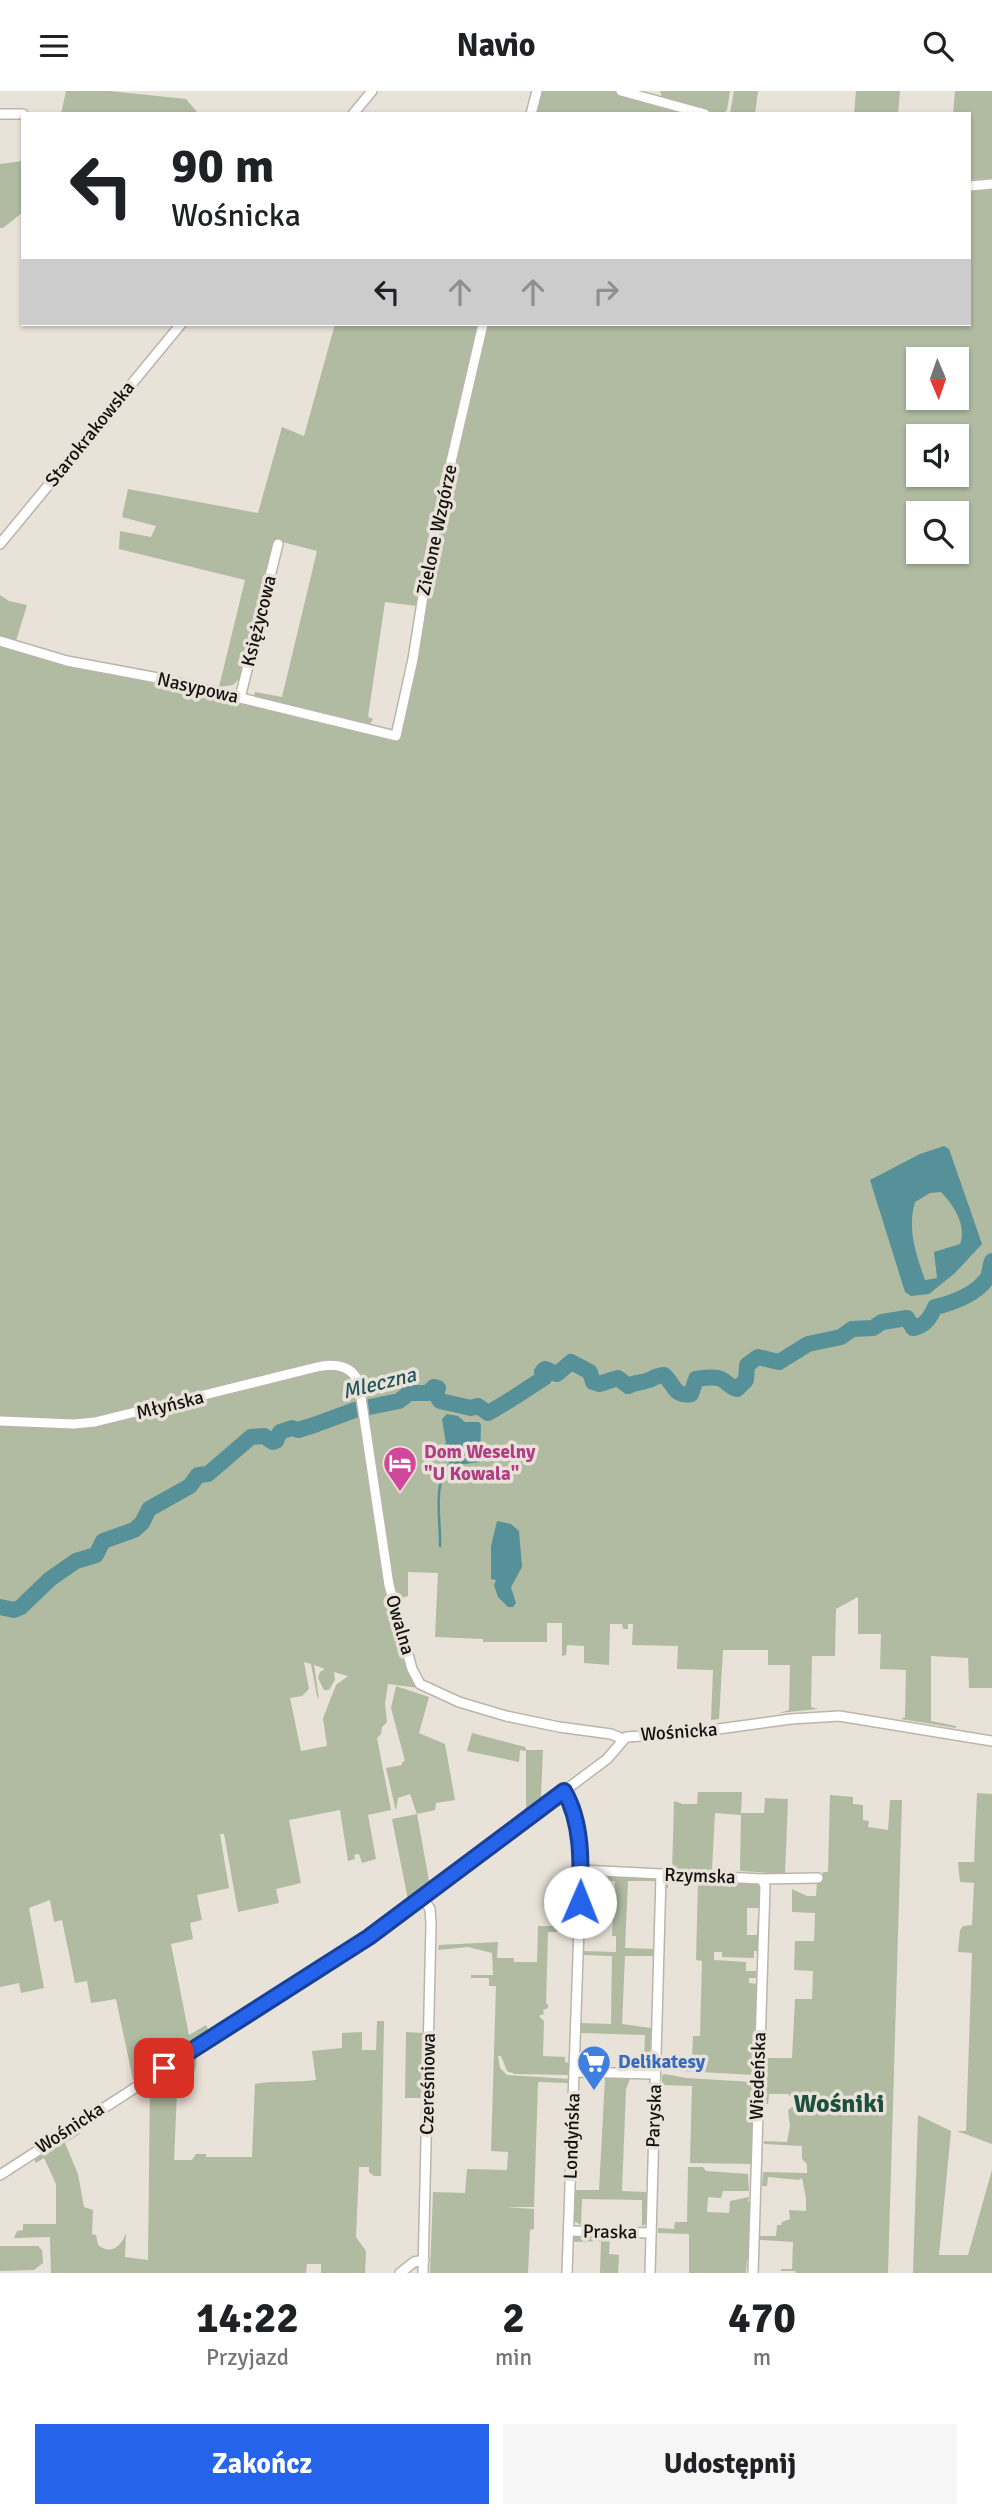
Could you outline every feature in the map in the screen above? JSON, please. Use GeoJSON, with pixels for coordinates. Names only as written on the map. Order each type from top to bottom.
{"type":"FeatureCollection","features":[{"type":"Feature","properties":{"kind":"street"},"geometry":{"type":"LineString","coordinates":[[355,112],[372,91]]}},
{"type":"Feature","properties":{"kind":"street"},"geometry":{"type":"LineString","coordinates":[[532,112],[537,91]]}},
{"type":"Feature","properties":{"kind":"street"},"geometry":{"type":"LineString","coordinates":[[621,91],[698,112]]}},
{"type":"Feature","properties":{"kind":"street"},"geometry":{"type":"LineString","coordinates":[[0,114],[21,114]]}},
{"type":"Feature","properties":{"kind":"street"},"geometry":{"type":"LineString","coordinates":[[971,186],[992,184]]}},
{"type":"Feature","properties":{"kind":"street","name":"Starokrakowska"},"geometry":{"type":"LineString","coordinates":[[0,544],[179,326]]}},
{"type":"Feature","properties":{"kind":"street","name":"Zielone Wzgórze"},"geometry":{"type":"LineString","coordinates":[[396,736],[413,659],[430,552],[483,326]]}},
{"type":"Feature","properties":{"kind":"street","name":"Księżycowa"},"geometry":{"type":"LineString","coordinates":[[240,698],[278,544]]}},
{"type":"Feature","properties":{"kind":"street","name":"Nasypowa"},"geometry":{"type":"LineString","coordinates":[[0,641],[67,661],[163,679],[396,736]]}},
{"type":"Feature","properties":{"kind":"street","name":"Owalna"},"geometry":{"type":"LineString","coordinates":[[338,1366],[351,1371],[356,1377],[362,1401],[389,1585],[412,1669],[420,1684],[459,1702],[506,1716],[611,1734],[623,1739]]}},
{"type":"Feature","properties":{"kind":"street","name":"Młyńska"},"geometry":{"type":"LineString","coordinates":[[0,1421],[74,1424],[95,1422],[317,1367],[338,1366]]}},
{"type":"Feature","properties":{"kind":"street","name":"Wośnicka"},"geometry":{"type":"LineString","coordinates":[[0,2175],[369,1937],[607,1759],[623,1739],[629,1736],[689,1733],[791,1719],[839,1716],[992,1741]]}},
{"type":"Feature","properties":{"kind":"street","name":"Londyńska"},"geometry":{"type":"LineString","coordinates":[[564,1791],[578,1835],[580,1870],[567,2273]]}},
{"type":"Feature","properties":{"kind":"street","name":"Rzymska"},"geometry":{"type":"LineString","coordinates":[[580,1870],[762,1879],[818,1878]]}},
{"type":"Feature","properties":{"kind":"street","name":"Paryska"},"geometry":{"type":"LineString","coordinates":[[650,2273],[662,1875]]}},
{"type":"Feature","properties":{"kind":"street","name":"Wiedeńska"},"geometry":{"type":"LineString","coordinates":[[752,2273],[765,1886],[762,1879]]}},
{"type":"Feature","properties":{"kind":"street","name":"Czereśniowa"},"geometry":{"type":"LineString","coordinates":[[423,1898],[430,1909],[431,1924],[423,2273]]}},
{"type":"Feature","properties":{"kind":"street"},"geometry":{"type":"LineString","coordinates":[[574,2072],[655,2074]]}},
{"type":"Feature","properties":{"kind":"street","name":"Praska"},"geometry":{"type":"LineString","coordinates":[[569,2231],[651,2233]]}},
{"type":"Feature","properties":{"kind":"street"},"geometry":{"type":"LineString","coordinates":[[400,2273],[414,2262],[424,2260]]}},
{"type":"Feature","properties":{"kind":"green space"},"geometry":{"type":"Polygon","coordinates":[[[66,91],[109,91],[186,99],[197,112],[61,112],[66,91]]]}},
{"type":"Feature","properties":{"kind":"green space"},"geometry":{"type":"Polygon","coordinates":[[[534,91],[614,91],[679,112],[529,112],[534,91]]]}},
{"type":"Feature","properties":{"kind":"green space"},"geometry":{"type":"Polygon","coordinates":[[[660,91],[730,91],[725,112],[709,112],[662,97],[660,91]]]}},
{"type":"Feature","properties":{"kind":"green space"},"geometry":{"type":"Polygon","coordinates":[[[734,91],[758,91],[755,112],[730,112],[734,91]]]}},
{"type":"Feature","properties":{"kind":"green space"},"geometry":{"type":"Polygon","coordinates":[[[856,91],[900,91],[898,112],[854,112],[856,91]]]}},
{"type":"Feature","properties":{"kind":"green space"},"geometry":{"type":"Polygon","coordinates":[[[955,91],[992,91],[992,178],[971,180],[971,112],[953,112],[955,91]]]}},
{"type":"Feature","properties":{"kind":"green space"},"geometry":{"type":"Polygon","coordinates":[[[21,161],[21,214],[3,228],[0,228],[0,164],[21,161]]]}},
{"type":"Feature","properties":{"kind":"green space"},"geometry":{"type":"Polygon","coordinates":[[[992,187],[992,1688],[969,1688],[968,1658],[931,1656],[931,1721],[956,1728],[901,1719],[905,1717],[906,1670],[880,1669],[881,1634],[858,1634],[858,1597],[836,1609],[835,1656],[812,1656],[811,1707],[818,1709],[779,1713],[789,1710],[790,1665],[768,1665],[768,1650],[723,1650],[719,1719],[711,1720],[713,1670],[677,1669],[678,1646],[632,1645],[633,1624],[628,1624],[628,1629],[623,1629],[622,1624],[610,1624],[609,1665],[584,1663],[584,1646],[567,1645],[566,1655],[562,1656],[562,1623],[547,1623],[547,1642],[483,1642],[483,1639],[435,1637],[438,1573],[408,1572],[408,1596],[396,1600],[419,1688],[388,1684],[385,1703],[387,1722],[377,1738],[391,1810],[368,1815],[376,1859],[362,1863],[359,1854],[348,1861],[340,1810],[289,1820],[301,1883],[276,1889],[279,1903],[238,1912],[224,1834],[220,1834],[229,1888],[197,1895],[202,1920],[190,1923],[193,1939],[171,1944],[189,2035],[206,2025],[209,2031],[133,2080],[116,1999],[91,2003],[87,1981],[75,1983],[62,1920],[54,1922],[50,1900],[29,1908],[44,1988],[21,1993],[19,1983],[0,1987],[0,647],[67,665],[398,735],[417,606],[385,602],[368,717],[373,719],[369,726],[253,698],[255,692],[282,697],[317,551],[275,540],[240,678],[233,685],[219,687],[245,580],[119,549],[120,531],[151,537],[156,526],[122,517],[128,489],[258,513],[282,427],[304,436],[334,326],[971,326],[971,189],[992,187]],[[304,1662],[309,1689],[302,1696],[290,1698],[301,1751],[327,1746],[323,1718],[336,1685],[348,1676],[334,1672],[335,1680],[329,1690],[324,1690],[318,1678],[320,1672],[325,1669],[314,1665],[319,1699],[311,1664],[304,1662]]]}},
{"type":"Feature","properties":{"kind":"green space"},"geometry":{"type":"Polygon","coordinates":[[[0,595],[9,601],[27,605],[16,641],[0,637],[0,595]]]}},
{"type":"Feature","properties":{"kind":"green space"},"geometry":{"type":"Polygon","coordinates":[[[396,1686],[429,1697],[419,1733],[445,1744],[455,1800],[436,1803],[435,1810],[417,1814],[410,1794],[398,1798],[396,1811],[386,1768],[402,1765],[405,1761],[391,1708],[396,1686]]]}},
{"type":"Feature","properties":{"kind":"green space"},"geometry":{"type":"Polygon","coordinates":[[[472,1733],[525,1747],[526,1750],[543,1750],[541,1796],[548,1794],[488,1839],[526,1808],[526,1751],[520,1750],[519,1762],[467,1751],[472,1733]]]}},
{"type":"Feature","properties":{"kind":"green space"},"geometry":{"type":"Polygon","coordinates":[[[698,1792],[742,1792],[741,1813],[764,1813],[765,1798],[788,1799],[785,1874],[740,1871],[741,1815],[715,1813],[712,1870],[728,1872],[672,1873],[674,1801],[697,1804],[698,1792]]]}},
{"type":"Feature","properties":{"kind":"green space"},"geometry":{"type":"Polygon","coordinates":[[[977,1793],[992,1794],[992,2144],[957,2131],[966,2131],[972,1953],[958,1952],[960,1930],[963,1926],[972,1925],[974,1883],[960,1882],[958,1862],[974,1862],[977,1793]]]}},
{"type":"Feature","properties":{"kind":"green space"},"geometry":{"type":"Polygon","coordinates":[[[830,1795],[853,1797],[853,1804],[863,1805],[863,1820],[869,1821],[868,1827],[888,1830],[890,1800],[902,1800],[888,2273],[781,2271],[792,2269],[793,2242],[760,2240],[760,2236],[776,2236],[777,2225],[790,2219],[789,2210],[806,2211],[802,2178],[768,2177],[767,2186],[762,2186],[763,2172],[807,2173],[807,2164],[802,2159],[802,2146],[764,2144],[764,2141],[787,2142],[790,2126],[788,2110],[794,2106],[794,2101],[788,2094],[769,2094],[768,2104],[765,2104],[764,2052],[767,2058],[792,2058],[795,1999],[812,1999],[813,1971],[794,1970],[795,1941],[814,1941],[815,1913],[792,1912],[792,1889],[807,1896],[816,1896],[817,1881],[822,1881],[823,1872],[828,1872],[830,1795]]]}},
{"type":"Feature","properties":{"kind":"green space"},"geometry":{"type":"Polygon","coordinates":[[[417,1814],[429,1881],[441,1873],[442,1875],[408,1900],[392,1819],[417,1814]]]}},
{"type":"Feature","properties":{"kind":"green space"},"geometry":{"type":"Polygon","coordinates":[[[589,1874],[650,1877],[656,1880],[657,1884],[654,1881],[628,1881],[625,1948],[654,1949],[653,1956],[625,1956],[622,2024],[651,2028],[650,2061],[645,2067],[641,2067],[641,2060],[644,2060],[645,2035],[581,2033],[580,2058],[583,2065],[588,2067],[582,2066],[578,2062],[581,2023],[611,2024],[612,1956],[583,1955],[583,1951],[616,1952],[616,1936],[612,1936],[615,1881],[586,1879],[589,1874]]]}},
{"type":"Feature","properties":{"kind":"green space"},"geometry":{"type":"Polygon","coordinates":[[[667,1878],[758,1881],[762,1887],[761,1908],[747,1908],[747,1935],[757,1935],[760,1916],[759,1951],[754,1951],[754,1958],[722,1957],[722,1952],[714,1952],[714,1960],[746,1962],[746,1971],[756,1971],[756,1978],[749,1978],[749,1983],[758,1984],[754,2038],[755,2075],[662,2070],[662,2059],[692,2060],[693,2036],[700,2036],[702,1961],[696,1960],[698,1880],[671,1879],[668,1881],[668,1888],[665,1888],[667,1878]]]}},
{"type":"Feature","properties":{"kind":"green space"},"geometry":{"type":"Polygon","coordinates":[[[538,1926],[557,1926],[557,1932],[548,1932],[548,2008],[539,2016],[544,2021],[543,2056],[565,2057],[565,2062],[570,2063],[570,2075],[515,2074],[507,2071],[501,2056],[498,2056],[500,2068],[507,2075],[569,2079],[569,2083],[538,2082],[534,2207],[506,2207],[534,2209],[528,2273],[430,2273],[433,2192],[465,2193],[467,2169],[507,2170],[508,2152],[491,2151],[496,1986],[489,1986],[489,1978],[471,1978],[471,1975],[493,1975],[492,1953],[468,1947],[438,1950],[439,1945],[498,1942],[497,1958],[514,1958],[514,1962],[537,1962],[538,1926]]]}},
{"type":"Feature","properties":{"kind":"green space"},"geometry":{"type":"Polygon","coordinates":[[[377,2021],[384,2021],[381,2176],[374,2176],[369,2172],[369,2167],[359,2167],[356,2237],[366,2251],[365,2273],[321,2273],[321,2264],[307,2264],[306,2273],[51,2273],[50,2237],[14,2238],[17,2231],[23,2230],[23,2224],[56,2224],[56,2184],[44,2158],[36,2163],[34,2159],[78,2131],[80,2134],[65,2143],[78,2174],[84,2207],[93,2210],[92,2234],[96,2235],[98,2245],[111,2249],[118,2246],[126,2233],[125,2257],[148,2260],[150,2084],[196,2055],[193,2076],[187,2086],[177,2092],[174,2160],[192,2160],[196,2154],[206,2154],[206,2157],[252,2157],[255,2084],[316,2080],[312,2051],[342,2048],[342,2033],[362,2032],[362,2050],[376,2050],[377,2021]]]}},
{"type":"Feature","properties":{"kind":"green space"},"geometry":{"type":"Polygon","coordinates":[[[406,2032],[423,2033],[422,2098],[405,2098],[406,2032]]]}},
{"type":"Feature","properties":{"kind":"green space"},"geometry":{"type":"Polygon","coordinates":[[[662,2075],[753,2082],[752,2164],[690,2163],[692,2086],[662,2085],[662,2075]]]}},
{"type":"Feature","properties":{"kind":"green space"},"geometry":{"type":"Polygon","coordinates":[[[605,2078],[630,2079],[626,2089],[622,2191],[647,2192],[646,2223],[642,2227],[642,2200],[582,2199],[581,2225],[574,2221],[575,2190],[599,2190],[605,2078]]]}},
{"type":"Feature","properties":{"kind":"green space"},"geometry":{"type":"Polygon","coordinates":[[[918,2115],[951,2131],[939,2255],[968,2255],[992,2170],[992,2273],[913,2273],[918,2115]]]}},
{"type":"Feature","properties":{"kind":"green space"},"geometry":{"type":"Polygon","coordinates":[[[688,2167],[748,2174],[749,2191],[723,2191],[721,2198],[708,2197],[707,2212],[729,2213],[730,2201],[749,2197],[749,2259],[746,2273],[689,2273],[689,2234],[658,2233],[658,2228],[674,2229],[675,2222],[687,2222],[688,2167]]]}},
{"type":"Feature","properties":{"kind":"green space"},"geometry":{"type":"Polygon","coordinates":[[[580,2235],[610,2238],[609,2254],[619,2255],[618,2273],[600,2273],[601,2241],[572,2242],[573,2237],[580,2235]]]}},
{"type":"Feature","properties":{"kind":"green space"},"geometry":{"type":"Polygon","coordinates":[[[0,2246],[38,2246],[42,2250],[43,2263],[34,2270],[0,2271],[0,2246]]]}},
{"type":"Feature","properties":{"kind":"water"},"geometry":{"type":"Polygon","coordinates":[[[944,1146],[949,1149],[982,1244],[955,1273],[929,1294],[911,1296],[905,1292],[870,1180],[920,1154],[944,1146]],[[941,1192],[930,1193],[915,1202],[912,1232],[925,1280],[937,1278],[934,1252],[960,1244],[962,1237],[955,1209],[941,1192]]]}},
{"type":"Feature","properties":{"kind":"water"},"geometry":{"type":"Polygon","coordinates":[[[447,1414],[458,1416],[465,1422],[479,1422],[480,1462],[458,1465],[449,1463],[442,1419],[447,1414]]]}},
{"type":"Feature","properties":{"kind":"water"},"geometry":{"type":"Polygon","coordinates":[[[497,1521],[511,1524],[519,1531],[522,1567],[511,1587],[516,1603],[513,1607],[508,1607],[498,1597],[494,1585],[496,1580],[491,1579],[491,1546],[497,1521]]]}},
{"type":"Feature","properties":{"kind":"waterway","name":"Mleczna"},"geometry":{"type":"LineString","coordinates":[[0,1607],[14,1610],[21,1607],[50,1579],[76,1561],[96,1555],[103,1541],[134,1530],[142,1523],[149,1509],[190,1486],[198,1475],[208,1474],[251,1437],[264,1436],[273,1442],[280,1432],[292,1428],[298,1430],[355,1410],[399,1401],[409,1393],[428,1393],[434,1387],[438,1388],[436,1394],[440,1401],[471,1408],[478,1406],[488,1413],[544,1378],[542,1372],[545,1369],[557,1374],[571,1362],[590,1372],[593,1382],[599,1384],[618,1378],[628,1386],[664,1375],[681,1394],[691,1394],[696,1379],[706,1378],[721,1379],[737,1389],[746,1380],[747,1365],[758,1357],[779,1362],[808,1344],[841,1337],[852,1329],[873,1328],[882,1322],[907,1318],[913,1328],[921,1325],[935,1307],[957,1300],[978,1288],[988,1277],[992,1261]]}},
{"type":"Feature","properties":{"kind":"waterway"},"geometry":{"type":"LineString","coordinates":[[440,1546],[439,1491],[444,1471],[450,1464]]}},
{"type":"Feature","properties":{"kind":"place","name":"Dom Weselny \"U Kowala\""},"geometry":{"type":"Point","coordinates":[400,1493]}},
{"type":"Feature","properties":{"kind":"place","name":"Delikatesy"},"geometry":{"type":"Point","coordinates":[594,2092]}},
{"type":"Feature","properties":{"kind":"district","name":"Wośniki"},"geometry":{"type":"Point","coordinates":[839,2104]}},
{"type":"Feature","properties":{"kind":"route"},"geometry":{"type":"LineString","coordinates":[[164,2068],[369,1937],[564,1791],[573,1812],[579,1844],[580,1902]]}}]}
